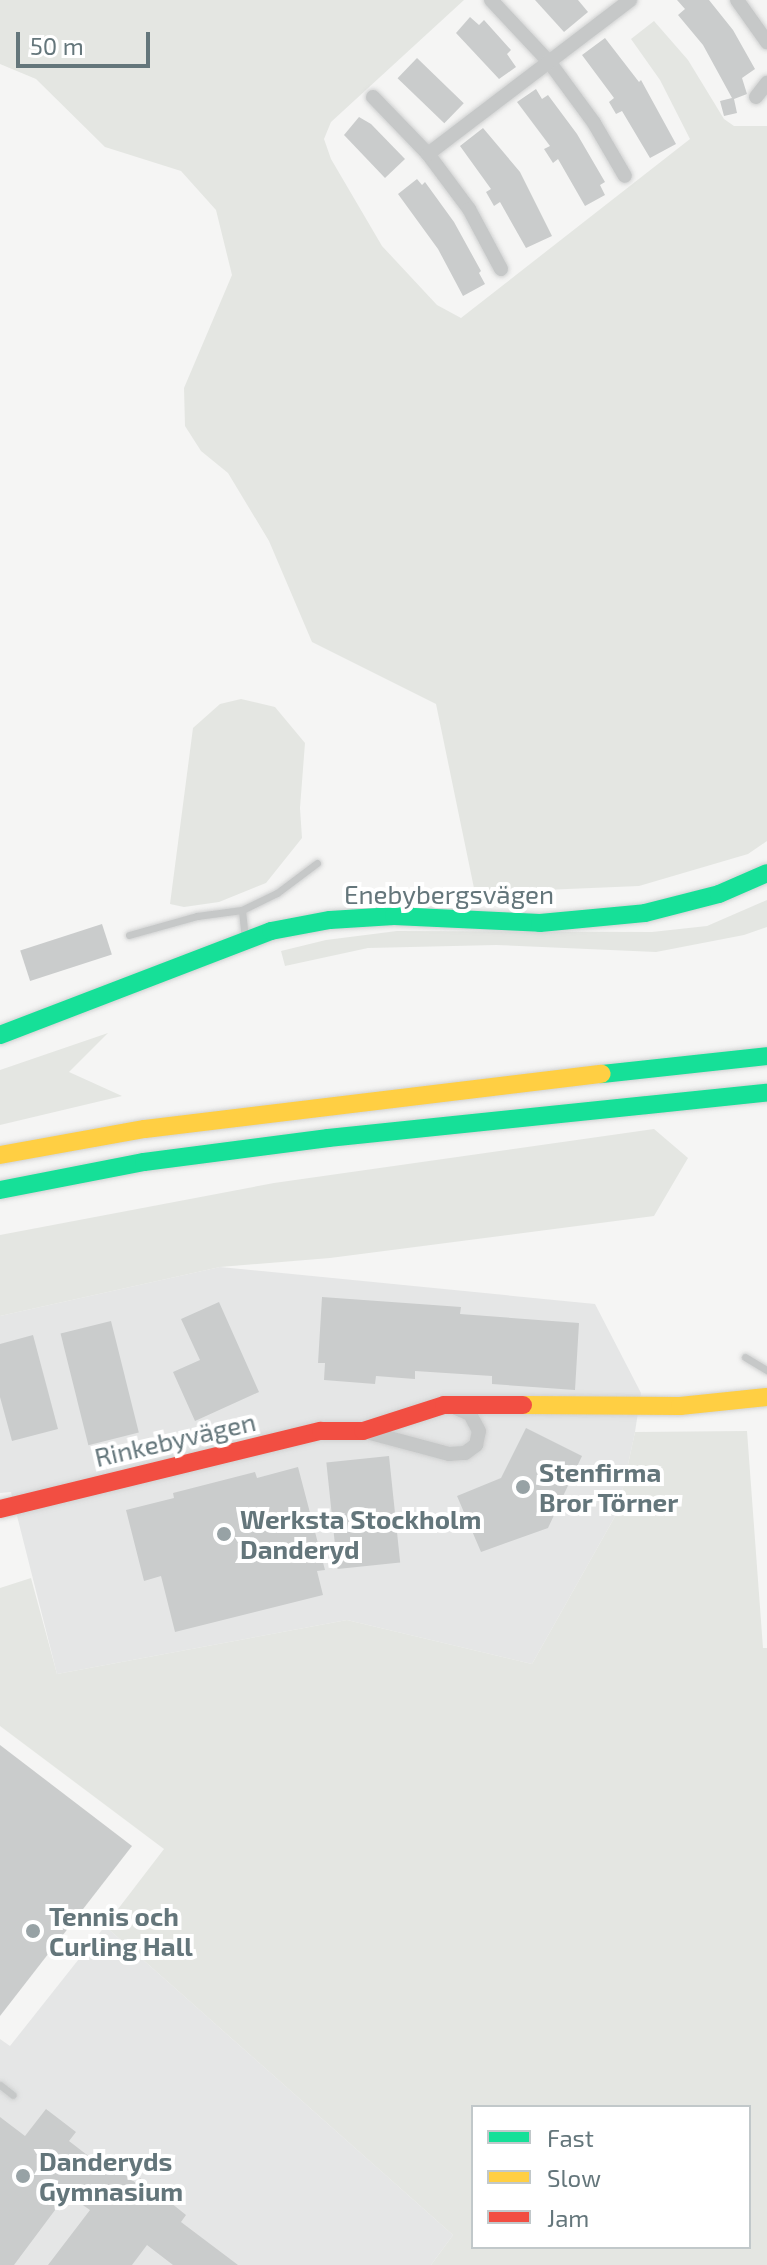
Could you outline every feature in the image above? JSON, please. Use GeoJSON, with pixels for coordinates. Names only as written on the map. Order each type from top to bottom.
{"type":"FeatureCollection","features":[{"type":"Feature","properties":{"kind":"main road","name":"Enebybergsvägen"},"geometry":{"type":"LineString","coordinates":[[0,1035],[245,940],[330,920],[378,917],[540,923],[645,913],[719,894],[767,873]]}},
{"type":"Feature","properties":{"kind":"main road"},"geometry":{"type":"LineString","coordinates":[[0,1155],[145,1129],[263,1113],[767,1056]]}},
{"type":"Feature","properties":{"kind":"main road"},"geometry":{"type":"LineString","coordinates":[[0,1190],[144,1162],[297,1142],[767,1093]]}},
{"type":"Feature","properties":{"kind":"main road","name":"Rinkebyvägen"},"geometry":{"type":"LineString","coordinates":[[0,1509],[321,1431],[363,1431],[444,1405],[680,1406],[767,1397]]}},
{"type":"Feature","properties":{"kind":"street"},"geometry":{"type":"LineString","coordinates":[[491,0],[550,63],[594,123],[625,176]]}},
{"type":"Feature","properties":{"kind":"street"},"geometry":{"type":"LineString","coordinates":[[428,154],[630,0]]}},
{"type":"Feature","properties":{"kind":"street"},"geometry":{"type":"LineString","coordinates":[[737,0],[767,42]]}},
{"type":"Feature","properties":{"kind":"street"},"geometry":{"type":"LineString","coordinates":[[756,97],[767,83]]}},
{"type":"Feature","properties":{"kind":"street"},"geometry":{"type":"LineString","coordinates":[[373,97],[428,154],[469,209],[501,269]]}},
{"type":"Feature","properties":{"kind":"street","name":"Rinkebyvägen"},"geometry":{"type":"LineString","coordinates":[[363,1431],[449,1454],[465,1453],[479,1438],[476,1422],[470,1414],[444,1405]]}},
{"type":"Feature","properties":{"kind":"lane"},"geometry":{"type":"LineString","coordinates":[[129,935],[197,916],[242,910],[277,893],[317,863]]}},
{"type":"Feature","properties":{"kind":"lane"},"geometry":{"type":"LineString","coordinates":[[242,910],[245,940]]}},
{"type":"Feature","properties":{"kind":"lane"},"geometry":{"type":"LineString","coordinates":[[745,1357],[767,1370]]}},
{"type":"Feature","properties":{"kind":"lane"},"geometry":{"type":"LineString","coordinates":[[0,2085],[13,2095]]}},
{"type":"Feature","properties":{"kind":"shaded area"},"geometry":{"type":"Polygon","coordinates":[[[0,0],[464,0],[331,122],[324,139],[331,159],[382,246],[437,305],[461,318],[690,139],[660,80],[631,39],[654,21],[688,60],[724,119],[734,126],[767,126],[767,841],[748,854],[639,886],[475,893],[436,704],[312,642],[269,541],[228,473],[201,451],[185,426],[184,388],[232,275],[216,210],[181,171],[105,147],[36,79],[0,64],[0,0]]]}},
{"type":"Feature","properties":{"kind":"shaded area"},"geometry":{"type":"Polygon","coordinates":[[[241,699],[275,707],[305,743],[300,808],[302,838],[266,883],[219,902],[184,907],[170,904],[193,728],[220,704],[241,699]]]}},
{"type":"Feature","properties":{"kind":"shaded area"},"geometry":{"type":"Polygon","coordinates":[[[767,900],[767,927],[744,935],[656,952],[496,945],[368,948],[285,966],[281,951],[326,940],[397,931],[652,932],[707,926],[767,900]]]}},
{"type":"Feature","properties":{"kind":"shaded area"},"geometry":{"type":"Polygon","coordinates":[[[108,1033],[69,1072],[122,1096],[0,1125],[0,1070],[108,1033]]]}},
{"type":"Feature","properties":{"kind":"shaded area"},"geometry":{"type":"Polygon","coordinates":[[[654,1129],[688,1158],[654,1216],[330,1258],[220,1267],[0,1316],[0,1235],[274,1183],[654,1129]]]}},
{"type":"Feature","properties":{"kind":"shaded area"},"geometry":{"type":"Polygon","coordinates":[[[220,1267],[595,1304],[641,1393],[635,1432],[618,1511],[532,1664],[347,1620],[57,1674],[11,1492],[0,1493],[0,1316],[220,1267]]]}},
{"type":"Feature","properties":{"kind":"shaded area"},"geometry":{"type":"Polygon","coordinates":[[[747,1431],[763,1648],[767,1648],[767,2265],[431,2265],[453,2235],[105,1926],[164,1849],[0,1726],[0,1588],[31,1578],[57,1674],[347,1620],[532,1664],[618,1511],[635,1432],[747,1431]]]}},
{"type":"Feature","properties":{"kind":"shaded area","name":"Danderyds Gymnasium"},"geometry":{"type":"Polygon","coordinates":[[[105,1926],[453,2235],[431,2265],[0,2265],[0,2039],[10,2046],[105,1926]]]}},
{"type":"Feature","properties":{"kind":"building"},"geometry":{"type":"Polygon","coordinates":[[[535,0],[578,0],[588,12],[564,32],[535,0]]]}},
{"type":"Feature","properties":{"kind":"building"},"geometry":{"type":"Polygon","coordinates":[[[677,0],[709,0],[733,30],[755,69],[742,78],[747,94],[734,99],[737,113],[724,116],[720,101],[732,98],[703,45],[678,15],[685,9],[677,0]]]}},
{"type":"Feature","properties":{"kind":"building"},"geometry":{"type":"Polygon","coordinates":[[[470,17],[479,25],[484,20],[511,50],[507,54],[516,67],[499,79],[456,33],[470,17]]]}},
{"type":"Feature","properties":{"kind":"building"},"geometry":{"type":"Polygon","coordinates":[[[605,38],[639,82],[641,80],[676,144],[650,158],[622,111],[616,114],[609,102],[614,98],[582,55],[605,38]]]}},
{"type":"Feature","properties":{"kind":"building"},"geometry":{"type":"Polygon","coordinates":[[[417,58],[464,103],[444,123],[398,78],[417,58]]]}},
{"type":"Feature","properties":{"kind":"building"},"geometry":{"type":"Polygon","coordinates":[[[536,89],[542,99],[548,95],[577,134],[605,182],[600,185],[605,195],[585,206],[558,159],[553,163],[544,149],[550,146],[517,102],[536,89]]]}},
{"type":"Feature","properties":{"kind":"building"},"geometry":{"type":"Polygon","coordinates":[[[359,117],[371,124],[405,159],[385,178],[344,135],[359,117]]]}},
{"type":"Feature","properties":{"kind":"building"},"geometry":{"type":"Polygon","coordinates":[[[483,128],[520,172],[552,236],[526,248],[500,202],[494,206],[486,192],[491,189],[460,146],[483,128]]]}},
{"type":"Feature","properties":{"kind":"building"},"geometry":{"type":"Polygon","coordinates":[[[417,179],[422,185],[425,182],[454,222],[481,271],[479,273],[485,284],[463,296],[438,249],[398,194],[417,179]]]}},
{"type":"Feature","properties":{"kind":"building"},"geometry":{"type":"Polygon","coordinates":[[[102,924],[112,954],[30,981],[20,951],[102,924]]]}},
{"type":"Feature","properties":{"kind":"building"},"geometry":{"type":"Polygon","coordinates":[[[322,1297],[461,1307],[460,1314],[579,1323],[575,1390],[492,1384],[492,1376],[415,1371],[415,1379],[376,1376],[375,1384],[324,1380],[325,1363],[318,1363],[322,1297]]]}},
{"type":"Feature","properties":{"kind":"building"},"geometry":{"type":"Polygon","coordinates":[[[219,1302],[259,1392],[195,1421],[173,1372],[200,1360],[181,1319],[219,1302]]]}},
{"type":"Feature","properties":{"kind":"building"},"geometry":{"type":"Polygon","coordinates":[[[111,1321],[139,1433],[88,1445],[61,1334],[111,1321]]]}},
{"type":"Feature","properties":{"kind":"building"},"geometry":{"type":"Polygon","coordinates":[[[33,1335],[58,1429],[12,1441],[0,1397],[0,1344],[33,1335]]]}},
{"type":"Feature","properties":{"kind":"building","name":"Stenfirma Bror Törner"},"geometry":{"type":"Polygon","coordinates":[[[526,1428],[582,1456],[548,1528],[481,1552],[457,1496],[501,1478],[526,1428]]]}},
{"type":"Feature","properties":{"kind":"building"},"geometry":{"type":"Polygon","coordinates":[[[389,1456],[400,1562],[338,1569],[326,1463],[389,1456]]]}},
{"type":"Feature","properties":{"kind":"building","name":"Werksta Stockholm Danderyd"},"geometry":{"type":"Polygon","coordinates":[[[298,1467],[325,1570],[317,1571],[323,1595],[175,1632],[161,1576],[144,1581],[126,1510],[174,1498],[173,1493],[255,1472],[257,1478],[298,1467]]]}},
{"type":"Feature","properties":{"kind":"building","name":"Tennis och Curling Hall"},"geometry":{"type":"Polygon","coordinates":[[[0,1745],[132,1846],[0,2016],[0,1745]]]}},
{"type":"Feature","properties":{"kind":"building"},"geometry":{"type":"Polygon","coordinates":[[[46,2109],[76,2132],[69,2141],[91,2158],[95,2153],[136,2183],[140,2178],[186,2215],[181,2222],[238,2265],[173,2265],[147,2245],[132,2265],[48,2265],[90,2210],[67,2194],[14,2265],[0,2265],[0,2117],[25,2136],[46,2109]]]}},
{"type":"Feature","properties":{"kind":"traffic: fast"},"geometry":{"type":"LineString","coordinates":[[0,1035],[271,931],[330,920],[394,916],[540,923],[645,913],[719,894],[767,873]]}},
{"type":"Feature","properties":{"kind":"traffic: fast"},"geometry":{"type":"LineString","coordinates":[[602,1074],[767,1056]]}},
{"type":"Feature","properties":{"kind":"traffic: fast"},"geometry":{"type":"LineString","coordinates":[[0,1190],[144,1162],[328,1138],[767,1093]]}},
{"type":"Feature","properties":{"kind":"traffic: slow"},"geometry":{"type":"LineString","coordinates":[[0,1155],[145,1129],[602,1074]]}},
{"type":"Feature","properties":{"kind":"traffic: slow"},"geometry":{"type":"LineString","coordinates":[[523,1405],[680,1406],[767,1397]]}},
{"type":"Feature","properties":{"kind":"traffic: jam"},"geometry":{"type":"LineString","coordinates":[[0,1509],[321,1431],[363,1431],[444,1405],[523,1405]]}},
{"type":"Feature","properties":{"kind":"place","name":"Stenfirma Bror Törner"},"geometry":{"type":"Point","coordinates":[523,1487]}},
{"type":"Feature","properties":{"kind":"place","name":"Werksta Stockholm Danderyd"},"geometry":{"type":"Point","coordinates":[224,1534]}},
{"type":"Feature","properties":{"kind":"place","name":"Tennis och Curling Hall"},"geometry":{"type":"Point","coordinates":[33,1931]}},
{"type":"Feature","properties":{"kind":"place","name":"Danderyds Gymnasium"},"geometry":{"type":"Point","coordinates":[23,2176]}}]}
